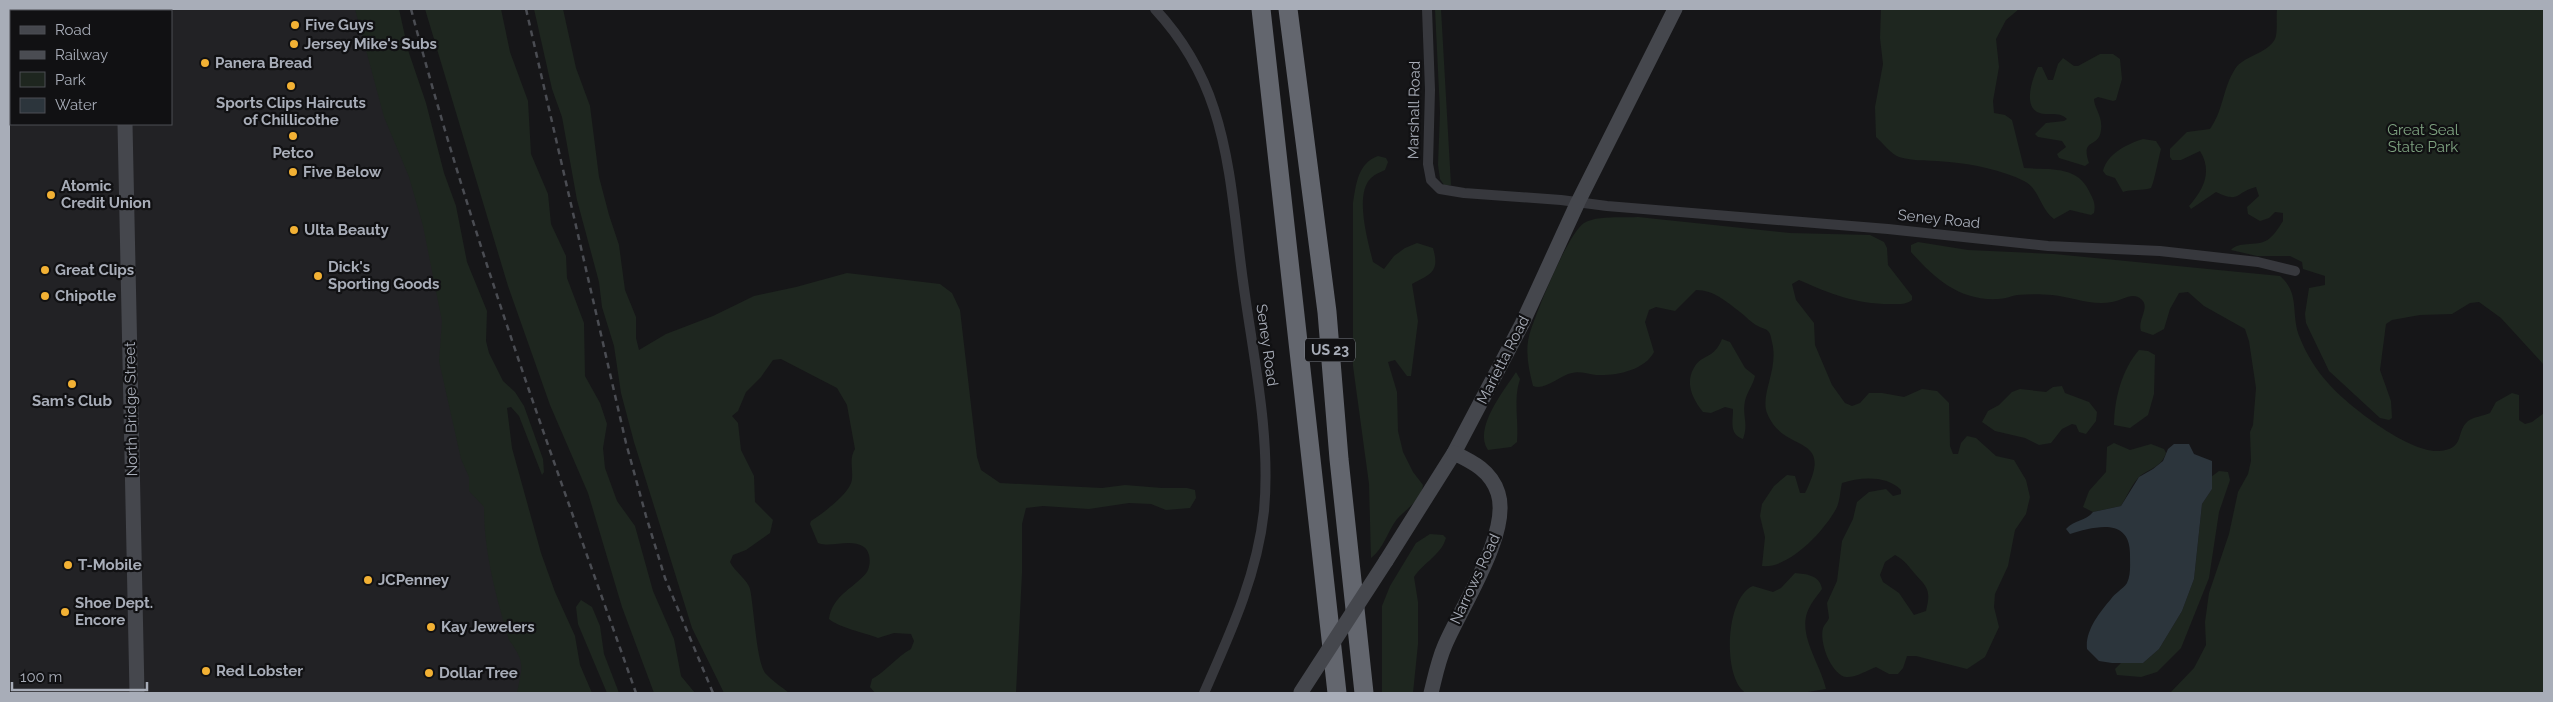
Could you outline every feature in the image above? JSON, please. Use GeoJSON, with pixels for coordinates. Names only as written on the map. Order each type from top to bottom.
{"type":"FeatureCollection","features":[{"type":"Feature","properties":{"kind":"highway","name":"US 23"},"geometry":{"type":"LineString","coordinates":[[1261,9],[1337,693]]}},
{"type":"Feature","properties":{"kind":"highway","name":"US 23"},"geometry":{"type":"LineString","coordinates":[[1288,9],[1327,312],[1339,459],[1364,693]]}},
{"type":"Feature","properties":{"kind":"street","name":"Seney Road"},"geometry":{"type":"LineString","coordinates":[[1155,9],[1174,32],[1196,67],[1214,109],[1220,132],[1233,210],[1263,443],[1264,511],[1255,558],[1248,586],[1234,624],[1204,693]]}},
{"type":"Feature","properties":{"kind":"street","name":"Marshall Road"},"geometry":{"type":"LineString","coordinates":[[1427,9],[1430,82],[1428,174],[1435,185],[1440,189],[1464,193],[1578,202]]}},
{"type":"Feature","properties":{"kind":"street","name":"Marietta Road"},"geometry":{"type":"LineString","coordinates":[[1300,692],[1386,562],[1454,453],[1522,324],[1578,202],[1675,9]]}},
{"type":"Feature","properties":{"kind":"street","name":"North Bridge Street"},"geometry":{"type":"LineString","coordinates":[[125,125],[137,693]]}},
{"type":"Feature","properties":{"kind":"street","name":"Seney Road"},"geometry":{"type":"LineString","coordinates":[[1578,202],[2048,246],[2169,252],[2258,262],[2295,271]]}},
{"type":"Feature","properties":{"kind":"street","name":"Narrows Road"},"geometry":{"type":"LineString","coordinates":[[1431,693],[1444,647],[1494,542],[1500,515],[1499,494],[1488,476],[1471,461],[1454,453]]}},
{"type":"Feature","properties":{"kind":"shaded area"},"geometry":{"type":"Polygon","coordinates":[[[9,9],[389,9],[535,693],[9,693],[9,9]]]}},
{"type":"Feature","properties":{"kind":"green space"},"geometry":{"type":"Polygon","coordinates":[[[355,9],[399,9],[408,50],[426,103],[444,173],[456,206],[467,262],[487,311],[486,341],[489,353],[503,381],[515,392],[524,406],[543,459],[544,472],[542,475],[519,416],[511,407],[507,408],[512,448],[541,553],[555,592],[575,636],[580,665],[592,693],[517,693],[521,671],[520,660],[509,640],[500,607],[488,558],[484,507],[469,491],[469,477],[461,459],[439,361],[442,321],[423,226],[409,177],[384,117],[355,9]]]}},
{"type":"Feature","properties":{"kind":"green space"},"geometry":{"type":"Polygon","coordinates":[[[425,9],[501,9],[510,52],[528,101],[531,154],[548,194],[551,224],[566,256],[567,278],[584,323],[585,376],[600,403],[607,424],[603,448],[605,468],[617,501],[635,526],[653,591],[674,639],[681,676],[695,693],[654,693],[622,607],[588,493],[550,405],[508,286],[425,9]]]}},
{"type":"Feature","properties":{"kind":"green space"},"geometry":{"type":"Polygon","coordinates":[[[534,9],[563,9],[576,68],[590,106],[599,177],[619,245],[625,290],[636,317],[636,338],[639,350],[666,334],[713,316],[754,296],[847,273],[940,284],[952,293],[960,310],[977,457],[981,470],[1000,483],[1102,488],[1125,485],[1195,490],[1196,498],[1190,508],[1166,510],[1151,504],[1129,503],[1089,509],[1043,506],[1026,508],[1022,524],[1022,573],[1016,693],[875,693],[870,687],[872,679],[911,649],[914,641],[911,634],[894,633],[878,638],[845,627],[829,619],[831,611],[839,598],[867,572],[870,562],[866,549],[859,544],[818,543],[810,524],[811,521],[842,496],[852,479],[852,460],[855,449],[847,405],[837,388],[781,359],[773,360],[761,377],[746,392],[738,411],[732,416],[738,423],[741,450],[754,476],[755,502],[773,520],[770,533],[746,550],[733,555],[730,562],[747,582],[750,589],[757,645],[765,673],[789,693],[724,693],[692,628],[634,442],[621,393],[614,346],[602,307],[599,282],[577,200],[562,117],[552,89],[534,9]]]}},
{"type":"Feature","properties":{"kind":"green space"},"geometry":{"type":"Polygon","coordinates":[[[1435,9],[1441,9],[1451,185],[1444,185],[1440,179],[1438,165],[1440,112],[1435,9]]]}},
{"type":"Feature","properties":{"kind":"green space"},"geometry":{"type":"Polygon","coordinates":[[[1881,9],[2019,9],[2006,20],[1996,39],[1999,67],[1993,101],[1994,113],[2005,115],[2012,120],[2024,168],[2061,170],[2077,177],[2084,183],[2092,196],[2094,213],[2091,215],[2070,210],[2054,219],[2049,215],[2033,189],[2024,181],[2015,177],[1968,164],[1905,159],[1896,156],[1890,151],[1876,137],[1875,107],[1883,64],[1880,38],[1881,9]]]}},
{"type":"Feature","properties":{"kind":"green space","name":"Great Seal State Park"},"geometry":{"type":"Polygon","coordinates":[[[2277,9],[2544,9],[2544,365],[2501,318],[2479,302],[2470,303],[2452,314],[2420,315],[2392,320],[2386,324],[2380,370],[2391,401],[2392,418],[2389,420],[2380,418],[2329,371],[2306,323],[2305,314],[2309,288],[2325,285],[2325,276],[2303,269],[2302,262],[2290,256],[2257,256],[2231,250],[2239,245],[2266,241],[2283,221],[2283,213],[2275,212],[2269,218],[2260,221],[2248,214],[2247,207],[2259,196],[2256,187],[2234,197],[2216,192],[2191,209],[2189,206],[2205,180],[2206,166],[2204,159],[2200,151],[2181,160],[2172,160],[2170,149],[2187,132],[2210,129],[2215,122],[2235,69],[2244,61],[2266,48],[2275,39],[2277,9]]]}},
{"type":"Feature","properties":{"kind":"green space"},"geometry":{"type":"Polygon","coordinates":[[[2100,54],[2113,54],[2120,59],[2122,79],[2116,100],[2098,97],[2094,99],[2100,116],[2101,130],[2097,140],[2088,146],[2087,155],[2089,163],[2085,166],[2059,158],[2057,154],[2066,147],[2062,141],[2038,137],[2035,134],[2046,123],[2067,119],[2056,114],[2037,112],[2031,103],[2030,90],[2038,67],[2042,67],[2048,80],[2053,80],[2058,64],[2063,58],[2074,66],[2078,66],[2100,54]]]}},
{"type":"Feature","properties":{"kind":"green space"},"geometry":{"type":"Polygon","coordinates":[[[2143,139],[2156,141],[2161,149],[2151,188],[2123,192],[2115,178],[2106,175],[2103,171],[2105,165],[2118,150],[2143,139]]]}},
{"type":"Feature","properties":{"kind":"green space"},"geometry":{"type":"Polygon","coordinates":[[[1378,156],[1386,158],[1388,162],[1385,170],[1371,178],[1366,185],[1363,195],[1364,218],[1373,262],[1384,269],[1394,256],[1405,248],[1417,243],[1433,248],[1435,262],[1429,275],[1412,284],[1418,321],[1411,376],[1407,376],[1395,360],[1388,362],[1397,392],[1398,431],[1403,452],[1413,472],[1423,485],[1422,490],[1417,500],[1397,519],[1379,550],[1371,558],[1369,484],[1353,366],[1353,203],[1357,182],[1362,169],[1371,159],[1378,156]]]}},
{"type":"Feature","properties":{"kind":"green space"},"geometry":{"type":"Polygon","coordinates":[[[1638,217],[1790,233],[1870,235],[1884,242],[1887,248],[1888,265],[1912,296],[1912,300],[1909,302],[1877,304],[1833,294],[1799,280],[1792,284],[1796,300],[1814,323],[1815,345],[1832,385],[1845,403],[1852,406],[1860,403],[1869,393],[1904,397],[1922,389],[1937,391],[1949,403],[1950,446],[1953,454],[1958,454],[1961,443],[1967,436],[1976,438],[1996,456],[2014,460],[2026,480],[2030,497],[2026,514],[2015,530],[2008,566],[1995,594],[1994,607],[1999,627],[1985,657],[1967,669],[1916,656],[1907,656],[1903,668],[1898,674],[1889,674],[1876,667],[1850,677],[1841,675],[1831,664],[1827,657],[1822,634],[1829,618],[1827,603],[1837,581],[1842,541],[1853,519],[1857,502],[1869,492],[1886,489],[1893,496],[1901,494],[1901,490],[1888,482],[1873,479],[1857,479],[1842,483],[1836,509],[1823,528],[1805,547],[1783,561],[1762,566],[1765,537],[1760,516],[1762,504],[1774,486],[1787,475],[1795,476],[1800,493],[1805,493],[1813,474],[1815,460],[1811,452],[1804,446],[1784,435],[1775,426],[1767,413],[1765,406],[1774,352],[1770,333],[1753,323],[1720,297],[1709,292],[1696,290],[1675,311],[1656,307],[1649,310],[1645,322],[1654,352],[1643,364],[1636,368],[1612,374],[1596,375],[1575,372],[1567,374],[1547,385],[1533,386],[1527,355],[1529,336],[1561,258],[1577,230],[1589,220],[1638,217]],[[1895,555],[1885,562],[1880,575],[1883,582],[1899,593],[1914,615],[1926,611],[1928,594],[1926,587],[1895,555]]]}},
{"type":"Feature","properties":{"kind":"green space"},"geometry":{"type":"Polygon","coordinates":[[[1918,242],[1968,250],[2054,254],[2280,276],[2291,290],[2297,329],[2302,344],[2324,378],[2337,393],[2364,415],[2396,436],[2426,450],[2439,451],[2453,447],[2457,444],[2464,425],[2468,421],[2490,413],[2496,402],[2512,393],[2519,395],[2519,420],[2525,424],[2532,422],[2544,413],[2544,693],[2170,693],[2194,668],[2206,645],[2205,622],[2209,593],[2229,534],[2238,492],[2248,474],[2251,461],[2250,432],[2253,425],[2256,388],[2249,341],[2245,329],[2204,306],[2188,292],[2179,293],[2170,309],[2164,329],[2153,335],[2141,331],[2140,327],[2145,306],[2141,299],[2134,296],[2104,303],[2043,294],[2017,295],[2003,299],[1984,299],[1972,296],[1949,286],[1920,262],[1911,252],[1911,245],[1918,242]]]}},
{"type":"Feature","properties":{"kind":"green space"},"geometry":{"type":"Polygon","coordinates":[[[1722,339],[1730,342],[1745,368],[1755,376],[1745,401],[1745,434],[1743,439],[1734,431],[1732,423],[1733,409],[1725,407],[1711,413],[1703,412],[1691,390],[1690,379],[1695,366],[1716,350],[1722,339]]]}},
{"type":"Feature","properties":{"kind":"green space"},"geometry":{"type":"Polygon","coordinates":[[[2139,350],[2148,351],[2155,355],[2154,394],[2148,415],[2130,428],[2114,425],[2120,385],[2128,366],[2139,350]]]}},
{"type":"Feature","properties":{"kind":"green space"},"geometry":{"type":"Polygon","coordinates":[[[1516,372],[1520,379],[1517,394],[1517,442],[1511,447],[1488,450],[1484,441],[1487,421],[1498,399],[1516,372]]]}},
{"type":"Feature","properties":{"kind":"green space"},"geometry":{"type":"Polygon","coordinates":[[[2062,386],[2065,393],[2089,402],[2097,412],[2096,421],[2086,434],[2079,432],[2076,425],[2072,424],[2062,429],[2051,443],[2039,445],[2025,438],[1995,431],[1982,422],[1988,411],[1999,405],[2012,392],[2020,389],[2046,392],[2053,387],[2062,386]]]}},
{"type":"Feature","properties":{"kind":"green space"},"geometry":{"type":"Polygon","coordinates":[[[2114,443],[2130,450],[2151,444],[2164,449],[2166,453],[2158,464],[2137,479],[2121,506],[2093,512],[2083,507],[2089,491],[2106,472],[2107,447],[2114,443]]]}},
{"type":"Feature","properties":{"kind":"green space"},"geometry":{"type":"Polygon","coordinates":[[[2219,471],[2228,472],[2230,480],[2219,512],[2209,578],[2181,648],[2157,672],[2141,677],[2117,675],[2115,669],[2121,663],[2143,663],[2159,649],[2182,611],[2194,579],[2202,504],[2212,489],[2211,477],[2219,471]]]}},
{"type":"Feature","properties":{"kind":"green space"},"geometry":{"type":"Polygon","coordinates":[[[1430,534],[1443,535],[1446,538],[1436,554],[1414,577],[1418,602],[1418,644],[1413,693],[1382,693],[1382,606],[1390,586],[1416,543],[1430,534]]]}},
{"type":"Feature","properties":{"kind":"green space"},"geometry":{"type":"Polygon","coordinates":[[[1795,573],[1808,575],[1815,578],[1821,584],[1822,589],[1810,606],[1805,622],[1808,641],[1826,689],[1802,693],[1746,693],[1738,685],[1730,656],[1732,621],[1737,605],[1744,593],[1753,586],[1773,592],[1781,588],[1795,573]]]}},
{"type":"Feature","properties":{"kind":"green space"},"geometry":{"type":"Polygon","coordinates":[[[581,600],[592,607],[600,626],[604,654],[619,693],[607,693],[578,624],[576,607],[581,600]]]}},
{"type":"Feature","properties":{"kind":"water"},"geometry":{"type":"Polygon","coordinates":[[[2174,444],[2189,444],[2194,454],[2212,461],[2212,489],[2202,504],[2194,579],[2182,611],[2159,649],[2143,663],[2099,661],[2087,649],[2088,636],[2102,610],[2127,583],[2130,570],[2129,543],[2118,530],[2109,527],[2100,527],[2070,534],[2066,529],[2093,512],[2121,506],[2139,477],[2163,461],[2168,449],[2174,444]]]}},
{"type":"Feature","properties":{"kind":"railway"},"geometry":{"type":"LineString","coordinates":[[411,9],[435,96],[488,268],[516,353],[636,693]]}},
{"type":"Feature","properties":{"kind":"railway"},"geometry":{"type":"LineString","coordinates":[[526,9],[626,443],[665,578],[713,693]]}},
{"type":"Feature","properties":{"kind":"place","name":"Five Guys"},"geometry":{"type":"Point","coordinates":[295,25]}},
{"type":"Feature","properties":{"kind":"place","name":"Jersey Mike's Subs"},"geometry":{"type":"Point","coordinates":[294,44]}},
{"type":"Feature","properties":{"kind":"place","name":"Panera Bread"},"geometry":{"type":"Point","coordinates":[205,63]}},
{"type":"Feature","properties":{"kind":"place","name":"Sports Clips Haircuts of Chillicothe"},"geometry":{"type":"Point","coordinates":[291,86]}},
{"type":"Feature","properties":{"kind":"place","name":"Petco"},"geometry":{"type":"Point","coordinates":[293,136]}},
{"type":"Feature","properties":{"kind":"place","name":"Five Below"},"geometry":{"type":"Point","coordinates":[293,172]}},
{"type":"Feature","properties":{"kind":"place","name":"Atomic Credit Union"},"geometry":{"type":"Point","coordinates":[51,195]}},
{"type":"Feature","properties":{"kind":"place","name":"Ulta Beauty"},"geometry":{"type":"Point","coordinates":[294,230]}},
{"type":"Feature","properties":{"kind":"place","name":"Great Clips"},"geometry":{"type":"Point","coordinates":[45,270]}},
{"type":"Feature","properties":{"kind":"place","name":"Dick's Sporting Goods"},"geometry":{"type":"Point","coordinates":[318,276]}},
{"type":"Feature","properties":{"kind":"place","name":"Chipotle"},"geometry":{"type":"Point","coordinates":[45,296]}},
{"type":"Feature","properties":{"kind":"place","name":"Sam's Club"},"geometry":{"type":"Point","coordinates":[72,384]}},
{"type":"Feature","properties":{"kind":"place","name":"T-Mobile"},"geometry":{"type":"Point","coordinates":[68,565]}},
{"type":"Feature","properties":{"kind":"place","name":"JCPenney"},"geometry":{"type":"Point","coordinates":[368,580]}},
{"type":"Feature","properties":{"kind":"place","name":"Shoe Dept. Encore"},"geometry":{"type":"Point","coordinates":[65,612]}},
{"type":"Feature","properties":{"kind":"place","name":"Kay Jewelers"},"geometry":{"type":"Point","coordinates":[431,627]}},
{"type":"Feature","properties":{"kind":"place","name":"Red Lobster"},"geometry":{"type":"Point","coordinates":[206,671]}},
{"type":"Feature","properties":{"kind":"place","name":"Dollar Tree"},"geometry":{"type":"Point","coordinates":[429,673]}}]}
